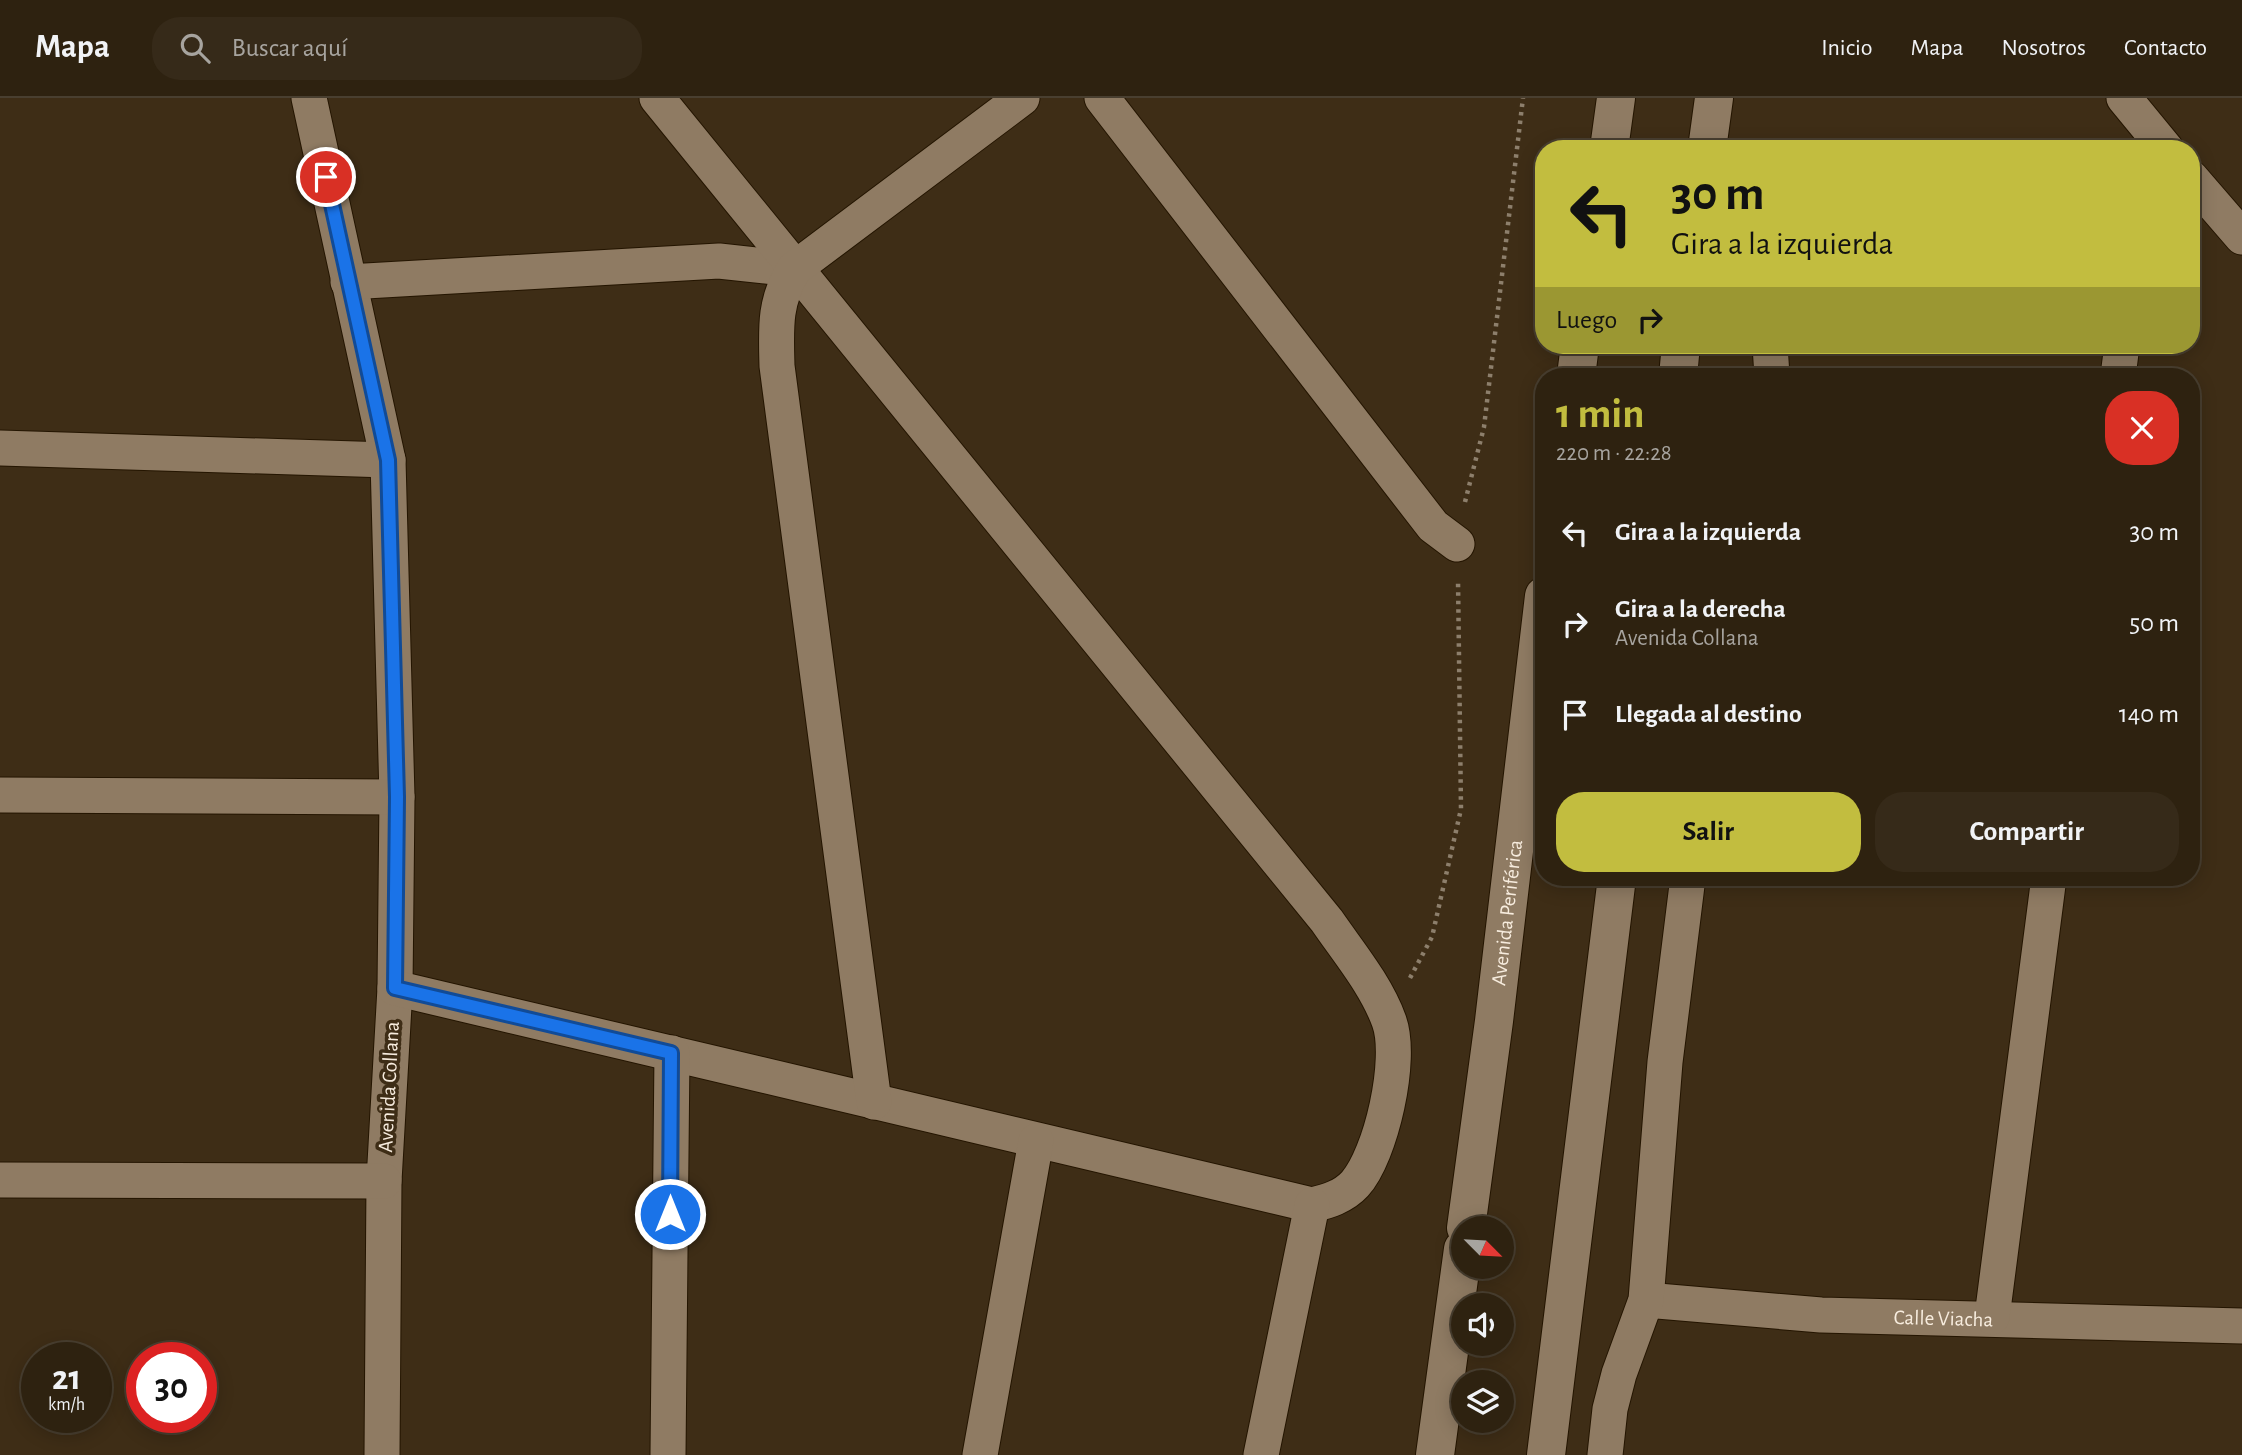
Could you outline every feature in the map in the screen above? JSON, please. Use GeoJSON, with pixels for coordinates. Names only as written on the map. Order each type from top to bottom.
{"type":"FeatureCollection","features":[{"type":"Feature","properties":{"kind":"street","name":"Avenida Collana"},"geometry":{"type":"LineString","coordinates":[[309,98],[388,460],[397,797],[395,988],[384,1181],[382,1455]]}},
{"type":"Feature","properties":{"kind":"street"},"geometry":{"type":"LineString","coordinates":[[395,988],[1312,1205],[1335,1199],[1354,1185],[1375,1145],[1393,1066],[1390,1023],[1382,1004],[1350,954],[1302,889],[657,98]]}},
{"type":"Feature","properties":{"kind":"street"},"geometry":{"type":"LineString","coordinates":[[874,1102],[776,366],[776,323],[781,291],[794,269],[1022,98]]}},
{"type":"Feature","properties":{"kind":"street"},"geometry":{"type":"LineString","coordinates":[[1102,98],[1433,526],[1457,544]]}},
{"type":"Feature","properties":{"kind":"street"},"geometry":{"type":"LineString","coordinates":[[1610,140],[1616,98]]}},
{"type":"Feature","properties":{"kind":"street"},"geometry":{"type":"LineString","coordinates":[[1708,140],[1714,98]]}},
{"type":"Feature","properties":{"kind":"street"},"geometry":{"type":"LineString","coordinates":[[2124,98],[2154,140]]}},
{"type":"Feature","properties":{"kind":"street"},"geometry":{"type":"LineString","coordinates":[[2200,188],[2242,237]]}},
{"type":"Feature","properties":{"kind":"street"},"geometry":{"type":"LineString","coordinates":[[348,282],[719,261],[794,269]]}},
{"type":"Feature","properties":{"kind":"street"},"geometry":{"type":"LineString","coordinates":[[0,448],[388,460]]}},
{"type":"Feature","properties":{"kind":"street","name":"Avenida Periférica"},"geometry":{"type":"LineString","coordinates":[[1468,1216],[1494,1021],[1535,672]]}},
{"type":"Feature","properties":{"kind":"street"},"geometry":{"type":"LineString","coordinates":[[0,795],[397,797]]}},
{"type":"Feature","properties":{"kind":"street"},"geometry":{"type":"LineString","coordinates":[[1546,1455],[1615,886]]}},
{"type":"Feature","properties":{"kind":"street"},"geometry":{"type":"LineString","coordinates":[[1605,1455],[1610,1409],[1619,1374],[1646,1300],[1665,1062],[1687,886]]}},
{"type":"Feature","properties":{"kind":"street"},"geometry":{"type":"LineString","coordinates":[[1992,1317],[2048,886]]}},
{"type":"Feature","properties":{"kind":"street"},"geometry":{"type":"LineString","coordinates":[[668,1455],[671,1053]]}},
{"type":"Feature","properties":{"kind":"street"},"geometry":{"type":"LineString","coordinates":[[980,1455],[1036,1141]]}},
{"type":"Feature","properties":{"kind":"street"},"geometry":{"type":"LineString","coordinates":[[0,1180],[384,1181]]}},
{"type":"Feature","properties":{"kind":"street"},"geometry":{"type":"LineString","coordinates":[[1261,1455],[1312,1205]]}},
{"type":"Feature","properties":{"kind":"street"},"geometry":{"type":"LineString","coordinates":[[1435,1455],[1459,1279]]}},
{"type":"Feature","properties":{"kind":"street","name":"Calle Viacha"},"geometry":{"type":"LineString","coordinates":[[1646,1300],[1821,1315],[1992,1317],[2242,1326]]}},
{"type":"Feature","properties":{"kind":"route"},"geometry":{"type":"LineString","coordinates":[[326,177],[388,460],[397,797],[395,988],[671,1053],[670,1214]]}}]}
